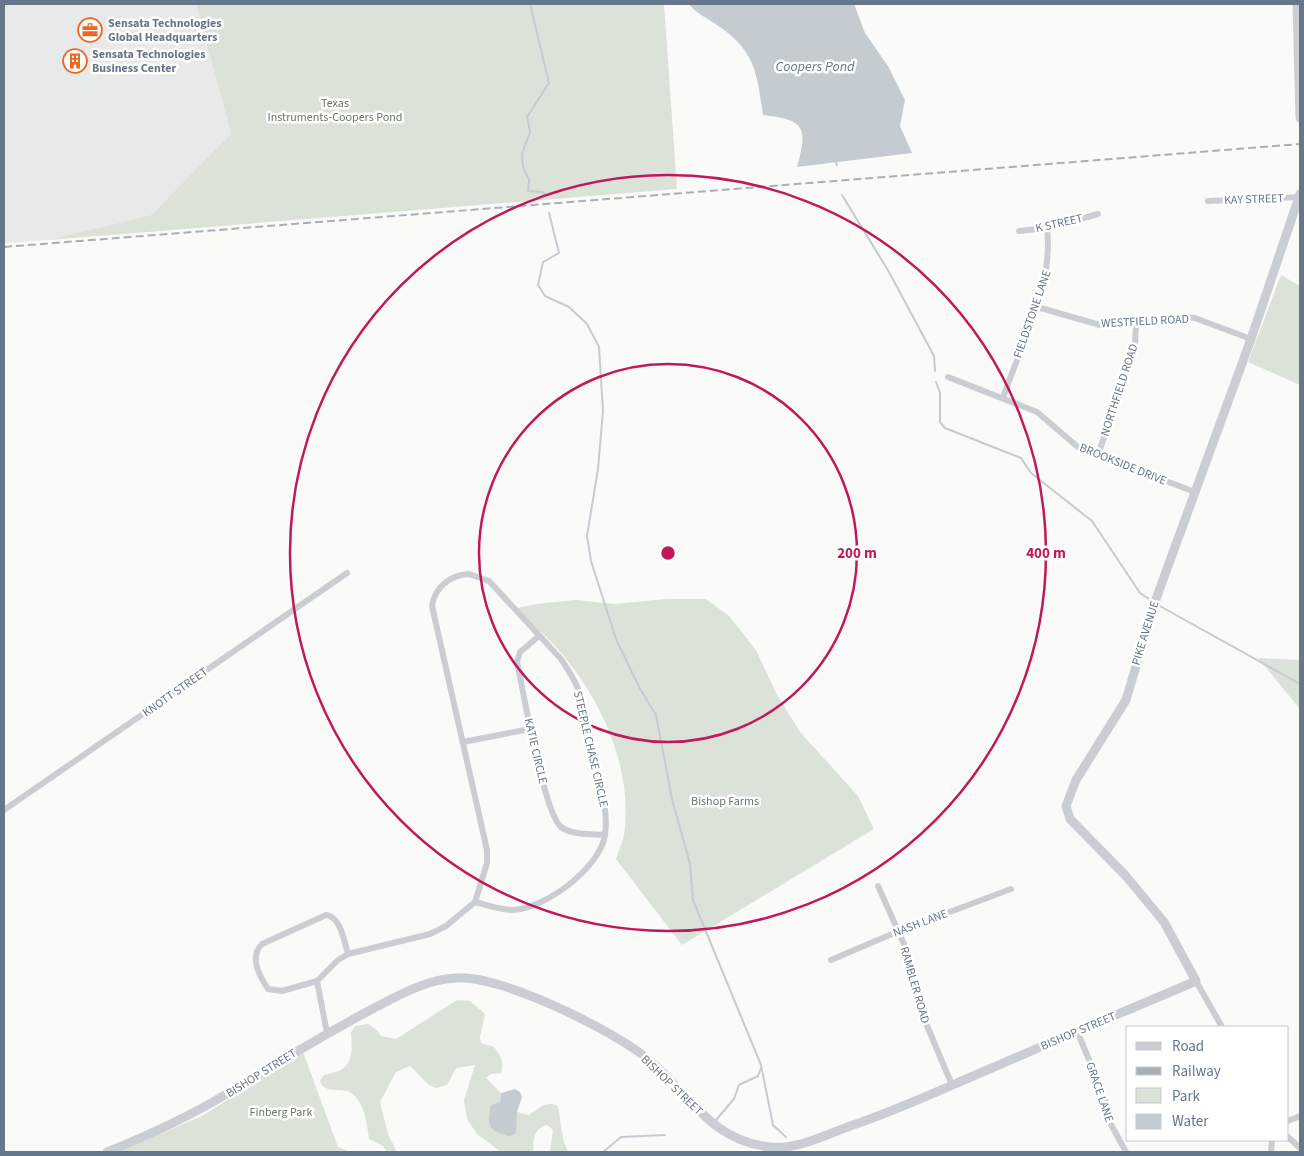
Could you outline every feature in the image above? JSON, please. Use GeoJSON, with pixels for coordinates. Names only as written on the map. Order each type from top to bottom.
{"type":"FeatureCollection","features":[{"type":"Feature","properties":{"kind":"street"},"geometry":{"type":"LineString","coordinates":[[1298,4],[1300,118]]}},
{"type":"Feature","properties":{"kind":"street","name":"KAY STREET"},"geometry":{"type":"LineString","coordinates":[[1208,200],[1300,196]]}},
{"type":"Feature","properties":{"kind":"street","name":"PIKE AVENUE"},"geometry":{"type":"LineString","coordinates":[[1221,1026],[1164,922],[1124,874],[1070,819],[1066,806],[1076,780],[1126,700],[1155,602],[1251,339],[1300,196]]}},
{"type":"Feature","properties":{"kind":"street","name":"K STREET"},"geometry":{"type":"LineString","coordinates":[[1019,231],[1047,228],[1098,214]]}},
{"type":"Feature","properties":{"kind":"street","name":"FIELDSTONE LANE"},"geometry":{"type":"LineString","coordinates":[[1003,398],[1037,307],[1049,263],[1047,228]]}},
{"type":"Feature","properties":{"kind":"street","name":"WESTFIELD ROAD"},"geometry":{"type":"LineString","coordinates":[[1037,307],[1100,325],[1136,324],[1178,317],[1195,318],[1251,339]]}},
{"type":"Feature","properties":{"kind":"street","name":"NORTHFIELD ROAD"},"geometry":{"type":"LineString","coordinates":[[1098,455],[1135,345],[1136,324]]}},
{"type":"Feature","properties":{"kind":"street","name":"BROOKSIDE DRIVE"},"geometry":{"type":"LineString","coordinates":[[948,377],[1037,412],[1079,448],[1195,492]]}},
{"type":"Feature","properties":{"kind":"street","name":"KNOTT STREET"},"geometry":{"type":"LineString","coordinates":[[4,810],[347,573]]}},
{"type":"Feature","properties":{"kind":"street","name":"STEEPLE CHASE CIRCLE"},"geometry":{"type":"LineString","coordinates":[[469,574],[489,581],[500,592],[561,659],[577,687],[605,808],[605,835],[601,850],[591,865],[578,878],[540,902],[512,910],[475,902],[487,863],[487,850],[463,742],[433,614],[433,597],[438,589],[454,576],[469,574]]}},
{"type":"Feature","properties":{"kind":"street","name":"KATIE CIRCLE"},"geometry":{"type":"LineString","coordinates":[[539,636],[528,643],[518,656],[530,728],[550,812],[562,828],[571,832],[605,835]]}},
{"type":"Feature","properties":{"kind":"street"},"geometry":{"type":"LineString","coordinates":[[463,742],[530,728]]}},
{"type":"Feature","properties":{"kind":"street","name":"RAMBLER ROAD"},"geometry":{"type":"LineString","coordinates":[[878,886],[899,931],[914,972],[925,1022],[952,1085]]}},
{"type":"Feature","properties":{"kind":"street","name":"NASH LANE"},"geometry":{"type":"LineString","coordinates":[[831,960],[899,931],[1011,889]]}},
{"type":"Feature","properties":{"kind":"street"},"geometry":{"type":"LineString","coordinates":[[348,954],[337,921],[332,916],[326,915],[262,944],[256,949],[254,956],[256,965],[268,989],[282,991],[317,981],[338,960],[348,954],[430,934],[446,926],[475,902]]}},
{"type":"Feature","properties":{"kind":"street","name":"BISHOP STREET"},"geometry":{"type":"LineString","coordinates":[[107,1152],[164,1128],[210,1104],[327,1033],[417,986],[438,979],[459,977],[497,984],[548,1002],[626,1044],[648,1059],[714,1126],[738,1139],[771,1147],[807,1142],[887,1113],[1196,982]]}},
{"type":"Feature","properties":{"kind":"street"},"geometry":{"type":"LineString","coordinates":[[317,981],[327,1033]]}},
{"type":"Feature","properties":{"kind":"street","name":"GRACE LANE"},"geometry":{"type":"LineString","coordinates":[[1077,1031],[1104,1098],[1108,1118],[1126,1152]]}},
{"type":"Feature","properties":{"kind":"street"},"geometry":{"type":"LineString","coordinates":[[1289,1138],[1300,1148]]}},
{"type":"Feature","properties":{"kind":"shaded area"},"geometry":{"type":"Polygon","coordinates":[[[4,4],[196,4],[231,134],[151,215],[48,240],[4,243],[4,4]]]}},
{"type":"Feature","properties":{"kind":"green space","name":"Texas Instruments-Coopers Pond"},"geometry":{"type":"Polygon","coordinates":[[[196,4],[664,4],[677,189],[48,240],[151,215],[231,134],[196,4]]]}},
{"type":"Feature","properties":{"kind":"green space"},"geometry":{"type":"Polygon","coordinates":[[[1281,275],[1300,286],[1300,385],[1248,362],[1281,275]]]}},
{"type":"Feature","properties":{"kind":"green space","name":"Bishop Farms"},"geometry":{"type":"Polygon","coordinates":[[[666,599],[706,599],[729,616],[756,650],[777,695],[800,732],[858,796],[874,829],[682,945],[616,859],[625,831],[623,778],[617,753],[598,707],[556,647],[513,609],[536,604],[576,600],[615,604],[666,599]]]}},
{"type":"Feature","properties":{"kind":"green space"},"geometry":{"type":"Polygon","coordinates":[[[1258,658],[1300,660],[1300,709],[1258,658]]]}},
{"type":"Feature","properties":{"kind":"green space"},"geometry":{"type":"Polygon","coordinates":[[[457,1000],[470,1001],[485,1014],[480,1037],[481,1043],[494,1047],[502,1062],[501,1073],[491,1074],[486,1078],[501,1093],[500,1102],[515,1133],[517,1112],[529,1115],[542,1106],[554,1104],[558,1106],[563,1139],[568,1152],[550,1152],[553,1130],[547,1125],[540,1128],[535,1134],[534,1150],[530,1152],[501,1152],[477,1134],[467,1119],[464,1100],[475,1065],[456,1068],[447,1085],[436,1088],[429,1085],[410,1066],[396,1072],[380,1102],[388,1134],[397,1152],[387,1152],[383,1146],[369,1139],[361,1104],[354,1095],[350,1092],[326,1088],[322,1085],[320,1081],[324,1075],[340,1070],[349,1062],[352,1049],[351,1032],[355,1026],[368,1024],[377,1030],[381,1036],[396,1039],[457,1000]]]}},
{"type":"Feature","properties":{"kind":"green space","name":"Finberg Park"},"geometry":{"type":"Polygon","coordinates":[[[303,1052],[338,1147],[350,1152],[118,1152],[202,1116],[303,1052]]]}},
{"type":"Feature","properties":{"kind":"water","name":"Coopers Pond"},"geometry":{"type":"Polygon","coordinates":[[[689,4],[854,4],[865,33],[888,66],[905,100],[900,126],[912,153],[797,167],[802,143],[800,128],[788,120],[763,115],[756,75],[747,53],[730,34],[698,13],[689,4]]]}},
{"type":"Feature","properties":{"kind":"water"},"geometry":{"type":"Polygon","coordinates":[[[515,1089],[520,1092],[522,1097],[517,1112],[516,1133],[510,1136],[493,1130],[489,1123],[489,1118],[491,1105],[500,1102],[501,1093],[515,1089]]]}},
{"type":"Feature","properties":{"kind":"waterway"},"geometry":{"type":"LineString","coordinates":[[530,4],[549,83],[527,117],[530,132],[522,154],[523,167],[529,180],[528,191],[543,192],[546,196]]}},
{"type":"Feature","properties":{"kind":"waterway"},"geometry":{"type":"LineString","coordinates":[[835,160],[837,165]]}},
{"type":"Feature","properties":{"kind":"waterway"},"geometry":{"type":"LineString","coordinates":[[842,195],[889,272],[934,356],[935,371]]}},
{"type":"Feature","properties":{"kind":"waterway"},"geometry":{"type":"LineString","coordinates":[[549,213],[559,253],[543,262],[538,285],[545,296],[569,307],[587,324],[599,347],[603,411],[598,469],[587,536],[591,561],[616,639],[639,687],[656,715],[672,799],[690,864],[693,900],[761,1065],[773,1125],[786,1137]]}},
{"type":"Feature","properties":{"kind":"waterway"},"geometry":{"type":"LineString","coordinates":[[936,382],[940,393],[940,422],[945,428],[1021,458],[1031,473],[1092,521],[1140,593],[1152,601]]}},
{"type":"Feature","properties":{"kind":"waterway"},"geometry":{"type":"LineString","coordinates":[[1158,605],[1300,684]]}},
{"type":"Feature","properties":{"kind":"waterway"},"geometry":{"type":"LineString","coordinates":[[716,1120],[734,1099],[739,1085],[758,1076],[761,1068]]}},
{"type":"Feature","properties":{"kind":"waterway"},"geometry":{"type":"LineString","coordinates":[[603,1152],[621,1137],[665,1135]]}},
{"type":"Feature","properties":{"kind":"railway"},"geometry":{"type":"LineString","coordinates":[[4,247],[1300,144]]}},
{"type":"Feature","properties":{"kind":"place","name":"Sensata Technologies Global Headquarters"},"geometry":{"type":"Point","coordinates":[90,30]}},
{"type":"Feature","properties":{"kind":"place","name":"Sensata Technologies Business Center"},"geometry":{"type":"Point","coordinates":[75,61]}}]}
